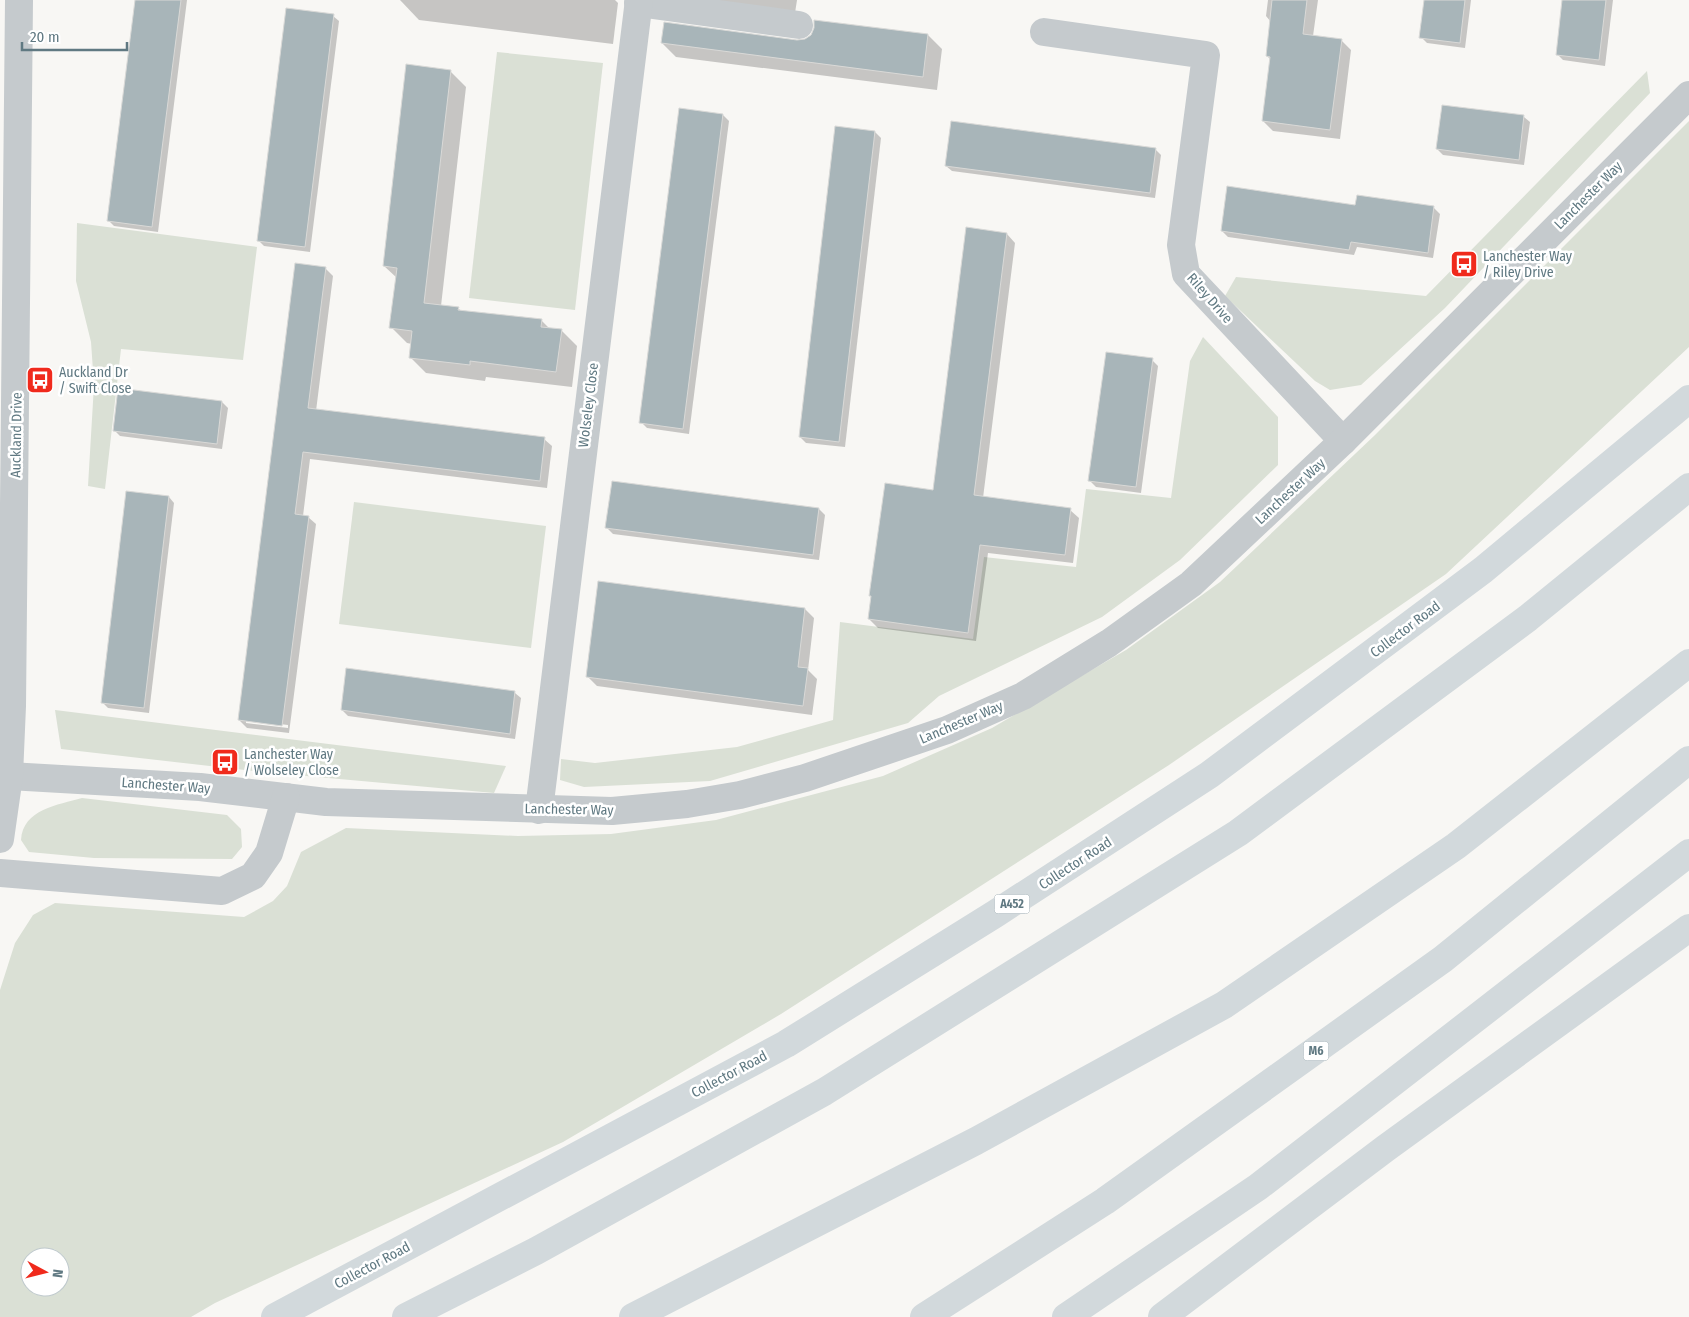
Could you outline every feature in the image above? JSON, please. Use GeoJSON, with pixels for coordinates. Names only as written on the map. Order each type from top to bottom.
{"type":"FeatureCollection","features":[{"type":"Feature","properties":{"kind":"highway","name":"Collector Road"},"geometry":{"type":"LineString","coordinates":[[274,1317],[786,1044],[1004,909],[1217,770],[1483,570],[1689,399]]}},
{"type":"Feature","properties":{"kind":"highway"},"geometry":{"type":"LineString","coordinates":[[406,1317],[536,1251],[824,1092],[1238,833],[1528,618],[1689,487]]}},
{"type":"Feature","properties":{"kind":"highway"},"geometry":{"type":"LineString","coordinates":[[633,1317],[976,1141],[1224,1006],[1456,846],[1689,664]]}},
{"type":"Feature","properties":{"kind":"highway","name":"M6"},"geometry":{"type":"LineString","coordinates":[[924,1317],[1105,1201],[1444,959],[1689,760]]}},
{"type":"Feature","properties":{"kind":"highway"},"geometry":{"type":"LineString","coordinates":[[1066,1317],[1258,1187],[1689,853]]}},
{"type":"Feature","properties":{"kind":"highway"},"geometry":{"type":"LineString","coordinates":[[1162,1317],[1386,1148],[1689,928]]}},
{"type":"Feature","properties":{"kind":"street","name":"Auckland Drive"},"geometry":{"type":"LineString","coordinates":[[0,839],[8,776],[12,706],[8,412],[19,0]]}},
{"type":"Feature","properties":{"kind":"street"},"geometry":{"type":"LineString","coordinates":[[638,2],[799,25]]}},
{"type":"Feature","properties":{"kind":"street","name":"Wolseley Close"},"geometry":{"type":"LineString","coordinates":[[539,810],[638,2]]}},
{"type":"Feature","properties":{"kind":"street","name":"Riley Drive"},"geometry":{"type":"LineString","coordinates":[[1044,32],[1206,54],[1202,99],[1181,245],[1186,274],[1343,441]]}},
{"type":"Feature","properties":{"kind":"street","name":"Lanchester Way"},"geometry":{"type":"LineString","coordinates":[[8,776],[200,787],[326,802],[612,811],[687,804],[740,795],[805,778],[948,730],[1014,700],[1109,643],[1191,584],[1343,441],[1689,94]]}},
{"type":"Feature","properties":{"kind":"street"},"geometry":{"type":"LineString","coordinates":[[0,873],[222,891],[253,876],[269,853],[286,798]]}},
{"type":"Feature","properties":{"kind":"shaded area"},"geometry":{"type":"Polygon","coordinates":[[[497,52],[603,63],[575,310],[469,298],[497,52]]]}},
{"type":"Feature","properties":{"kind":"shaded area"},"geometry":{"type":"Polygon","coordinates":[[[1647,71],[1650,93],[1445,308],[1361,385],[1330,390],[1315,381],[1225,296],[1236,277],[1426,296],[1647,71]]]}},
{"type":"Feature","properties":{"kind":"shaded area"},"geometry":{"type":"Polygon","coordinates":[[[1689,121],[1689,347],[1446,574],[1169,765],[781,1014],[563,1142],[215,1303],[191,1317],[0,1317],[0,990],[15,943],[33,915],[55,903],[244,917],[273,901],[287,886],[301,852],[346,828],[518,836],[611,834],[716,820],[883,776],[992,728],[1126,650],[1220,582],[1375,435],[1689,121]]]}},
{"type":"Feature","properties":{"kind":"shaded area"},"geometry":{"type":"Polygon","coordinates":[[[77,223],[257,247],[243,360],[121,349],[105,489],[88,486],[94,385],[91,342],[76,281],[77,223]]]}},
{"type":"Feature","properties":{"kind":"shaded area"},"geometry":{"type":"Polygon","coordinates":[[[1203,337],[1278,417],[1278,465],[1180,560],[1102,617],[939,696],[908,723],[710,781],[584,787],[560,780],[561,759],[595,763],[737,747],[833,720],[840,622],[973,639],[984,557],[1076,567],[1086,489],[1171,498],[1190,361],[1203,337]]]}},
{"type":"Feature","properties":{"kind":"shaded area"},"geometry":{"type":"Polygon","coordinates":[[[354,502],[546,526],[531,648],[339,624],[354,502]]]}},
{"type":"Feature","properties":{"kind":"shaded area"},"geometry":{"type":"Polygon","coordinates":[[[55,710],[506,766],[494,793],[262,772],[61,749],[55,710]]]}},
{"type":"Feature","properties":{"kind":"shaded area"},"geometry":{"type":"Polygon","coordinates":[[[82,798],[227,815],[241,829],[242,847],[232,859],[94,858],[29,852],[21,840],[23,830],[28,821],[43,810],[82,798]]]}},
{"type":"Feature","properties":{"kind":"building"},"geometry":{"type":"Polygon","coordinates":[[[135,0],[181,0],[152,227],[107,221],[135,0]]]}},
{"type":"Feature","properties":{"kind":"building"},"geometry":{"type":"Polygon","coordinates":[[[1272,0],[1307,0],[1303,34],[1342,39],[1330,130],[1262,121],[1270,57],[1266,56],[1272,0]]]}},
{"type":"Feature","properties":{"kind":"building"},"geometry":{"type":"Polygon","coordinates":[[[1424,0],[1465,0],[1460,43],[1419,38],[1424,0]]]}},
{"type":"Feature","properties":{"kind":"building"},"geometry":{"type":"Polygon","coordinates":[[[1562,0],[1606,0],[1599,60],[1556,55],[1562,0]]]}},
{"type":"Feature","properties":{"kind":"building"},"geometry":{"type":"Polygon","coordinates":[[[286,8],[334,14],[305,247],[257,241],[286,8]]]}},
{"type":"Feature","properties":{"kind":"building"},"geometry":{"type":"Polygon","coordinates":[[[814,20],[928,34],[923,77],[661,43],[664,22],[797,40],[805,39],[811,35],[814,28],[814,20]]]}},
{"type":"Feature","properties":{"kind":"building"},"geometry":{"type":"Polygon","coordinates":[[[406,64],[451,70],[424,303],[459,307],[458,310],[542,319],[541,327],[562,329],[556,372],[470,361],[470,365],[409,358],[412,331],[389,328],[397,268],[383,266],[406,64]]]}},
{"type":"Feature","properties":{"kind":"building"},"geometry":{"type":"Polygon","coordinates":[[[1442,105],[1524,115],[1519,160],[1436,149],[1442,105]]]}},
{"type":"Feature","properties":{"kind":"building"},"geometry":{"type":"Polygon","coordinates":[[[679,108],[723,114],[683,429],[639,423],[679,108]]]}},
{"type":"Feature","properties":{"kind":"building"},"geometry":{"type":"Polygon","coordinates":[[[951,121],[1156,148],[1150,193],[945,166],[951,121]]]}},
{"type":"Feature","properties":{"kind":"building"},"geometry":{"type":"Polygon","coordinates":[[[835,126],[875,131],[839,442],[799,437],[835,126]]]}},
{"type":"Feature","properties":{"kind":"building"},"geometry":{"type":"Polygon","coordinates":[[[1227,186],[1355,205],[1357,195],[1434,206],[1428,253],[1351,242],[1349,250],[1221,231],[1227,186]]]}},
{"type":"Feature","properties":{"kind":"building"},"geometry":{"type":"Polygon","coordinates":[[[966,227],[1007,233],[974,495],[1071,508],[1065,555],[980,545],[968,633],[868,619],[871,596],[869,596],[885,483],[933,490],[966,227]]]}},
{"type":"Feature","properties":{"kind":"building"},"geometry":{"type":"Polygon","coordinates":[[[295,263],[326,267],[308,408],[545,437],[540,481],[303,452],[295,514],[309,516],[282,726],[238,720],[295,263]]]}},
{"type":"Feature","properties":{"kind":"building"},"geometry":{"type":"Polygon","coordinates":[[[1106,352],[1153,358],[1136,487],[1088,481],[1106,352]]]}},
{"type":"Feature","properties":{"kind":"building"},"geometry":{"type":"Polygon","coordinates":[[[118,388],[222,401],[217,444],[113,431],[118,388]]]}},
{"type":"Feature","properties":{"kind":"building"},"geometry":{"type":"Polygon","coordinates":[[[612,481],[819,508],[813,555],[605,528],[612,481]]]}},
{"type":"Feature","properties":{"kind":"building"},"geometry":{"type":"Polygon","coordinates":[[[126,491],[169,496],[144,708],[101,703],[126,491]]]}},
{"type":"Feature","properties":{"kind":"building"},"geometry":{"type":"Polygon","coordinates":[[[598,581],[805,608],[798,667],[808,668],[803,706],[586,677],[598,581]]]}},
{"type":"Feature","properties":{"kind":"building"},"geometry":{"type":"Polygon","coordinates":[[[346,668],[515,691],[510,734],[341,710],[346,668]]]}},
{"type":"Feature","properties":{"kind":"place","name":"Lanchester Way / Riley Drive"},"geometry":{"type":"Point","coordinates":[1464,264]}},
{"type":"Feature","properties":{"kind":"place","name":"Auckland Dr / Swift Close"},"geometry":{"type":"Point","coordinates":[40,380]}},
{"type":"Feature","properties":{"kind":"place","name":"Lanchester Way / Wolseley Close"},"geometry":{"type":"Point","coordinates":[225,762]}}]}
